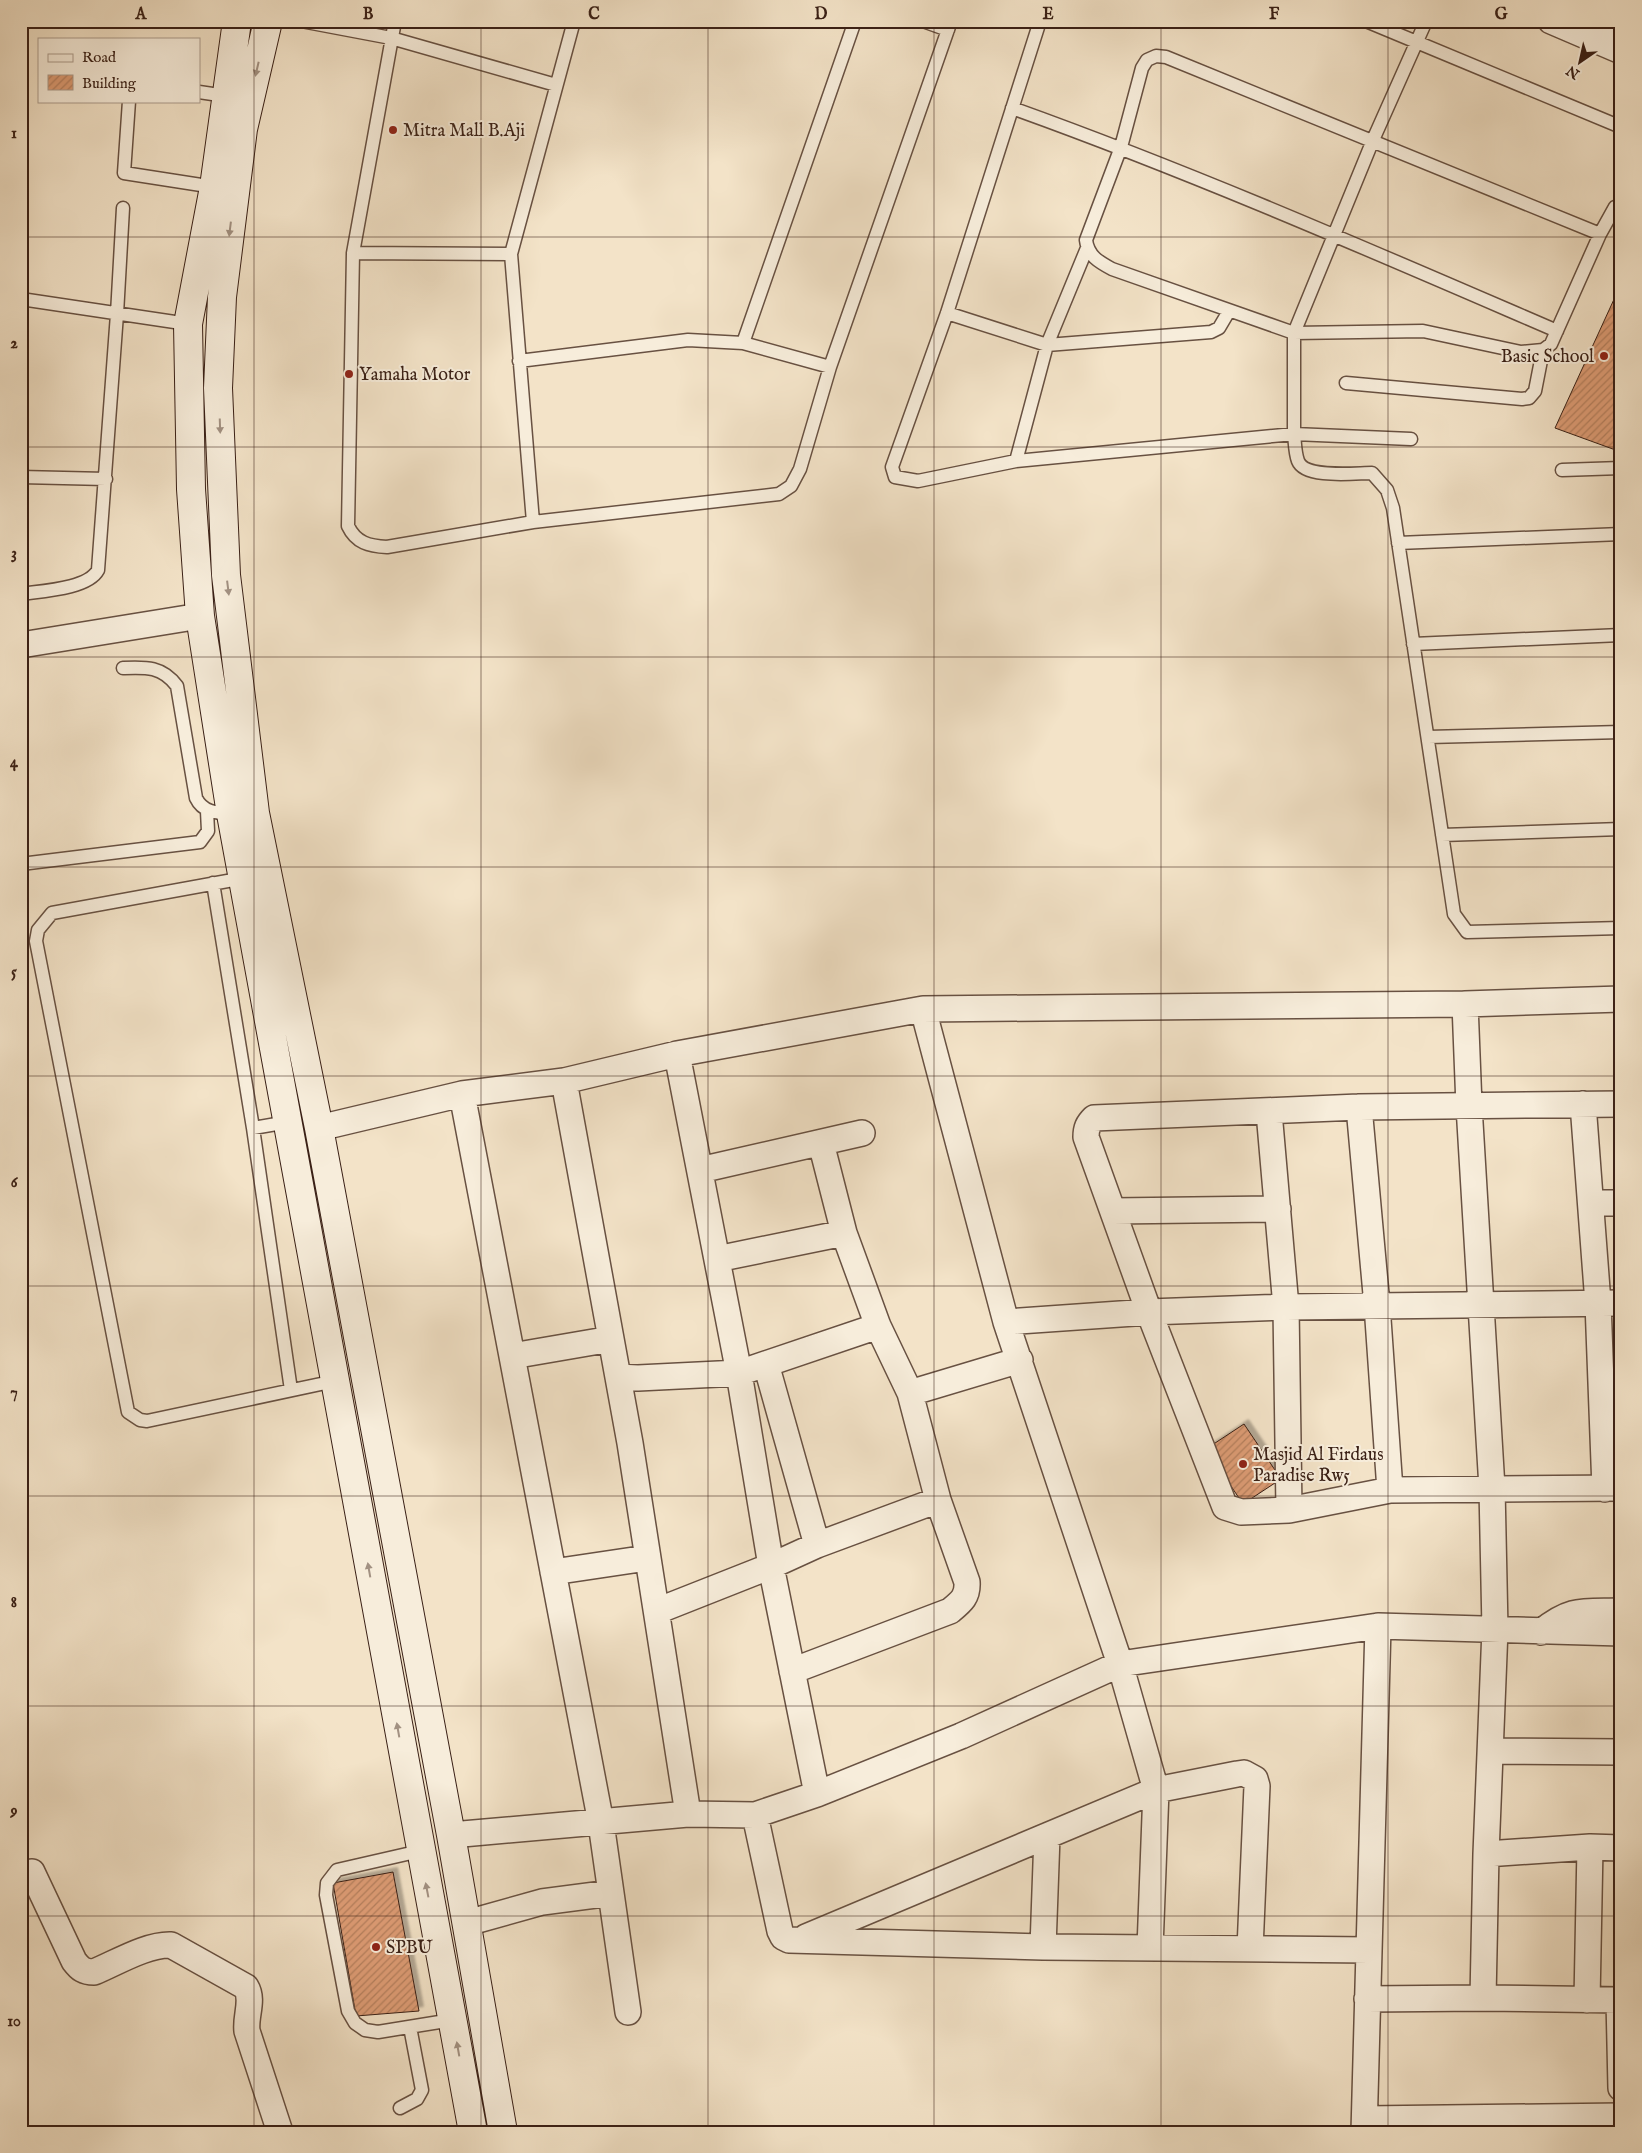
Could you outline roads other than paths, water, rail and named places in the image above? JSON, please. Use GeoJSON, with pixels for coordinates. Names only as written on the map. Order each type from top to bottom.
{"type":"FeatureCollection","features":[{"type":"Feature","properties":{"kind":"main road"},"geometry":{"type":"LineString","coordinates":[[237,21],[214,187],[188,324],[191,489],[200,616],[231,813],[420,1852],[473,2132]]}},
{"type":"Feature","properties":{"kind":"main road"},"geometry":{"type":"LineString","coordinates":[[268,21],[242,139],[222,297],[218,388],[226,575],[231,813],[319,1128],[451,1835],[503,2132]]}},
{"type":"Feature","properties":{"kind":"main road"},"geometry":{"type":"LineString","coordinates":[[189,388],[218,388]]}},
{"type":"Feature","properties":{"kind":"main road"},"geometry":{"type":"LineString","coordinates":[[463,2076],[492,2070]]}},
{"type":"Feature","properties":{"kind":"street"},"geometry":{"type":"LineString","coordinates":[[1551,21],[1621,51]]}},
{"type":"Feature","properties":{"kind":"street"},"geometry":{"type":"LineString","coordinates":[[1611,21],[1621,25]]}},
{"type":"Feature","properties":{"kind":"street"},"geometry":{"type":"LineString","coordinates":[[21,645],[200,616]]}},
{"type":"Feature","properties":{"kind":"street"},"geometry":{"type":"LineString","coordinates":[[319,1128],[462,1094],[564,1081],[677,1054],[923,1010],[1465,1004],[1621,999]]}},
{"type":"Feature","properties":{"kind":"street"},"geometry":{"type":"LineString","coordinates":[[1465,1004],[1469,1106],[1492,1488],[1495,1629],[1482,1998]]}},
{"type":"Feature","properties":{"kind":"street"},"geometry":{"type":"LineString","coordinates":[[923,1010],[1006,1322],[1120,1664],[1156,1790],[1150,1948]]}},
{"type":"Feature","properties":{"kind":"street"},"geometry":{"type":"LineString","coordinates":[[677,1054],[739,1373],[771,1566],[817,1794]]}},
{"type":"Feature","properties":{"kind":"street"},"geometry":{"type":"LineString","coordinates":[[564,1081],[612,1339],[688,1814]]}},
{"type":"Feature","properties":{"kind":"street"},"geometry":{"type":"LineString","coordinates":[[462,1094],[601,1823],[628,2012]]}},
{"type":"Feature","properties":{"kind":"street"},"geometry":{"type":"LineString","coordinates":[[1583,1104],[1591,1203],[1610,1303],[1613,1488],[1390,1490],[1289,1510],[1241,1512],[1225,1507],[1112,1211],[1086,1137],[1089,1123],[1094,1118],[1359,1107],[1583,1104],[1621,1104]]}},
{"type":"Feature","properties":{"kind":"street"},"geometry":{"type":"LineString","coordinates":[[1359,1107],[1377,1305],[1390,1490]]}},
{"type":"Feature","properties":{"kind":"street"},"geometry":{"type":"LineString","coordinates":[[1269,1112],[1286,1308],[1289,1510]]}},
{"type":"Feature","properties":{"kind":"street"},"geometry":{"type":"LineString","coordinates":[[700,1170],[862,1133]]}},
{"type":"Feature","properties":{"kind":"street"},"geometry":{"type":"LineString","coordinates":[[792,1671],[950,1610],[962,1602],[967,1592],[967,1582],[938,1500],[910,1393],[878,1326],[844,1232],[821,1143]]}},
{"type":"Feature","properties":{"kind":"street"},"geometry":{"type":"LineString","coordinates":[[1591,1203],[1621,1203]]}},
{"type":"Feature","properties":{"kind":"street"},"geometry":{"type":"LineString","coordinates":[[1112,1211],[1278,1209]]}},
{"type":"Feature","properties":{"kind":"street"},"geometry":{"type":"LineString","coordinates":[[716,1259],[844,1232]]}},
{"type":"Feature","properties":{"kind":"street"},"geometry":{"type":"LineString","coordinates":[[1006,1322],[1149,1312],[1377,1305],[1610,1303]]}},
{"type":"Feature","properties":{"kind":"street"},"geometry":{"type":"LineString","coordinates":[[618,1377],[638,1378],[739,1373],[878,1326]]}},
{"type":"Feature","properties":{"kind":"street"},"geometry":{"type":"LineString","coordinates":[[512,1356],[612,1339]]}},
{"type":"Feature","properties":{"kind":"street"},"geometry":{"type":"LineString","coordinates":[[910,1393],[1020,1360]]}},
{"type":"Feature","properties":{"kind":"street"},"geometry":{"type":"LineString","coordinates":[[766,1364],[817,1545]]}},
{"type":"Feature","properties":{"kind":"street"},"geometry":{"type":"LineString","coordinates":[[657,1611],[771,1566],[817,1545],[938,1500]]}},
{"type":"Feature","properties":{"kind":"street"},"geometry":{"type":"LineString","coordinates":[[553,1572],[647,1558]]}},
{"type":"Feature","properties":{"kind":"street"},"geometry":{"type":"LineString","coordinates":[[1541,1632],[1558,1618],[1575,1612],[1621,1611]]}},
{"type":"Feature","properties":{"kind":"street"},"geometry":{"type":"LineString","coordinates":[[451,1835],[688,1814],[755,1815],[817,1794],[961,1736],[1120,1664],[1378,1626],[1621,1633]]}},
{"type":"Feature","properties":{"kind":"street"},"geometry":{"type":"LineString","coordinates":[[1378,1626],[1364,2126],[1621,2116]]}},
{"type":"Feature","properties":{"kind":"street"},"geometry":{"type":"LineString","coordinates":[[1491,1750],[1621,1752]]}},
{"type":"Feature","properties":{"kind":"street"},"geometry":{"type":"LineString","coordinates":[[796,1941],[1156,1790],[1244,1773],[1255,1780],[1257,1786],[1250,1949]]}},
{"type":"Feature","properties":{"kind":"street"},"geometry":{"type":"LineString","coordinates":[[755,1815],[780,1931],[783,1937],[796,1941],[1043,1947],[1369,1950]]}},
{"type":"Feature","properties":{"kind":"street"},"geometry":{"type":"LineString","coordinates":[[1043,1947],[1047,1836]]}},
{"type":"Feature","properties":{"kind":"street"},"geometry":{"type":"LineString","coordinates":[[1486,1854],[1590,1847],[1621,1848]]}},
{"type":"Feature","properties":{"kind":"street"},"geometry":{"type":"LineString","coordinates":[[1588,2000],[1590,1847]]}},
{"type":"Feature","properties":{"kind":"street"},"geometry":{"type":"LineString","coordinates":[[32,1872],[74,1961],[78,1967],[86,1972],[94,1972],[150,1948],[171,1945],[246,1987],[250,1994],[246,2022],[248,2031],[280,2132]]}},
{"type":"Feature","properties":{"kind":"street"},"geometry":{"type":"LineString","coordinates":[[467,1923],[542,1902],[611,1893]]}},
{"type":"Feature","properties":{"kind":"street"},"geometry":{"type":"LineString","coordinates":[[1367,1999],[1620,2000],[1621,2088]]}},
{"type":"Feature","properties":{"kind":"lane"},"geometry":{"type":"LineString","coordinates":[[301,21],[391,38],[556,85]]}},
{"type":"Feature","properties":{"kind":"lane"},"geometry":{"type":"LineString","coordinates":[[395,21],[354,253],[348,526],[352,536],[372,546],[387,547],[533,522],[779,494],[791,486],[800,469],[830,368],[950,26],[923,21]]}},
{"type":"Feature","properties":{"kind":"lane"},"geometry":{"type":"LineString","coordinates":[[533,522],[512,254],[574,21]]}},
{"type":"Feature","properties":{"kind":"lane"},"geometry":{"type":"LineString","coordinates":[[742,343],[855,21]]}},
{"type":"Feature","properties":{"kind":"lane"},"geometry":{"type":"LineString","coordinates":[[1040,21],[947,313],[892,467],[895,477],[918,481],[1016,461],[1294,434],[1411,439]]}},
{"type":"Feature","properties":{"kind":"lane"},"geometry":{"type":"LineString","coordinates":[[1366,21],[1621,127]]}},
{"type":"Feature","properties":{"kind":"lane"},"geometry":{"type":"LineString","coordinates":[[1426,21],[1418,43],[1373,140],[1294,334],[1294,434],[1298,462],[1304,469],[1319,473],[1372,474],[1379,479],[1387,490],[1393,508],[1454,914],[1467,932],[1621,928]]}},
{"type":"Feature","properties":{"kind":"lane"},"geometry":{"type":"LineString","coordinates":[[1016,461],[1048,345],[1087,248],[1086,240],[1121,147],[1142,68],[1147,60],[1156,56],[1166,57],[1600,234]]}},
{"type":"Feature","properties":{"kind":"lane"},"geometry":{"type":"LineString","coordinates":[[200,92],[226,96]]}},
{"type":"Feature","properties":{"kind":"lane"},"geometry":{"type":"LineString","coordinates":[[129,102],[124,173],[214,187]]}},
{"type":"Feature","properties":{"kind":"lane"},"geometry":{"type":"LineString","coordinates":[[1012,108],[1121,147],[1335,235],[1557,331]]}},
{"type":"Feature","properties":{"kind":"lane"},"geometry":{"type":"LineString","coordinates":[[1087,248],[1097,261],[1112,269],[1294,334],[1423,331],[1521,352],[1543,350],[1551,344],[1600,234],[1615,207]]}},
{"type":"Feature","properties":{"kind":"lane"},"geometry":{"type":"LineString","coordinates":[[21,594],[86,582],[95,575],[100,562],[118,314],[123,208]]}},
{"type":"Feature","properties":{"kind":"lane"},"geometry":{"type":"LineString","coordinates":[[354,253],[512,254]]}},
{"type":"Feature","properties":{"kind":"lane"},"geometry":{"type":"LineString","coordinates":[[21,300],[188,324]]}},
{"type":"Feature","properties":{"kind":"lane"},"geometry":{"type":"LineString","coordinates":[[947,313],[1048,345],[1211,332],[1219,328],[1228,311]]}},
{"type":"Feature","properties":{"kind":"lane"},"geometry":{"type":"LineString","coordinates":[[519,361],[688,340],[742,343],[830,368]]}},
{"type":"Feature","properties":{"kind":"lane"},"geometry":{"type":"LineString","coordinates":[[1346,383],[1522,399],[1529,398],[1534,391],[1543,350]]}},
{"type":"Feature","properties":{"kind":"lane"},"geometry":{"type":"LineString","coordinates":[[1562,470],[1621,468]]}},
{"type":"Feature","properties":{"kind":"lane"},"geometry":{"type":"LineString","coordinates":[[21,477],[106,479]]}},
{"type":"Feature","properties":{"kind":"lane"},"geometry":{"type":"LineString","coordinates":[[1398,543],[1621,534]]}},
{"type":"Feature","properties":{"kind":"lane"},"geometry":{"type":"LineString","coordinates":[[1413,644],[1621,635]]}},
{"type":"Feature","properties":{"kind":"lane"},"geometry":{"type":"LineString","coordinates":[[124,668],[154,668],[164,672],[177,686],[196,798],[199,804],[231,813]]}},
{"type":"Feature","properties":{"kind":"lane"},"geometry":{"type":"LineString","coordinates":[[1428,737],[1621,732]]}},
{"type":"Feature","properties":{"kind":"lane"},"geometry":{"type":"LineString","coordinates":[[21,864],[200,842],[208,832],[231,813]]}},
{"type":"Feature","properties":{"kind":"lane"},"geometry":{"type":"LineString","coordinates":[[1442,835],[1621,830]]}},
{"type":"Feature","properties":{"kind":"lane"},"geometry":{"type":"LineString","coordinates":[[244,878],[52,913],[38,930],[36,941],[128,1412],[140,1420],[148,1420],[335,1381]]}},
{"type":"Feature","properties":{"kind":"lane"},"geometry":{"type":"LineString","coordinates":[[213,883],[253,1128],[291,1390]]}},
{"type":"Feature","properties":{"kind":"lane"},"geometry":{"type":"LineString","coordinates":[[253,1128],[288,1122]]}},
{"type":"Feature","properties":{"kind":"lane"},"geometry":{"type":"LineString","coordinates":[[420,1852],[337,1870],[328,1883],[326,1895],[348,2011],[351,2018],[360,2027],[378,2032],[452,2020]]}},
{"type":"Feature","properties":{"kind":"lane"},"geometry":{"type":"LineString","coordinates":[[400,2108],[417,2099],[422,2090],[410,2027]]}},
{"type":"Feature","properties":{"kind":"place","name":"Mitra Mall B.Aji"},"geometry":{"type":"Point","coordinates":[393,130]}},
{"type":"Feature","properties":{"kind":"place","name":"Basic School"},"geometry":{"type":"Point","coordinates":[1604,356]}},
{"type":"Feature","properties":{"kind":"place","name":"Yamaha Motor"},"geometry":{"type":"Point","coordinates":[349,374]}},
{"type":"Feature","properties":{"kind":"place","name":"Masjid Al Firdaus Paradise Rw5"},"geometry":{"type":"Point","coordinates":[1243,1464]}},
{"type":"Feature","properties":{"kind":"place","name":"SPBU"},"geometry":{"type":"Point","coordinates":[376,1947]}}]}
